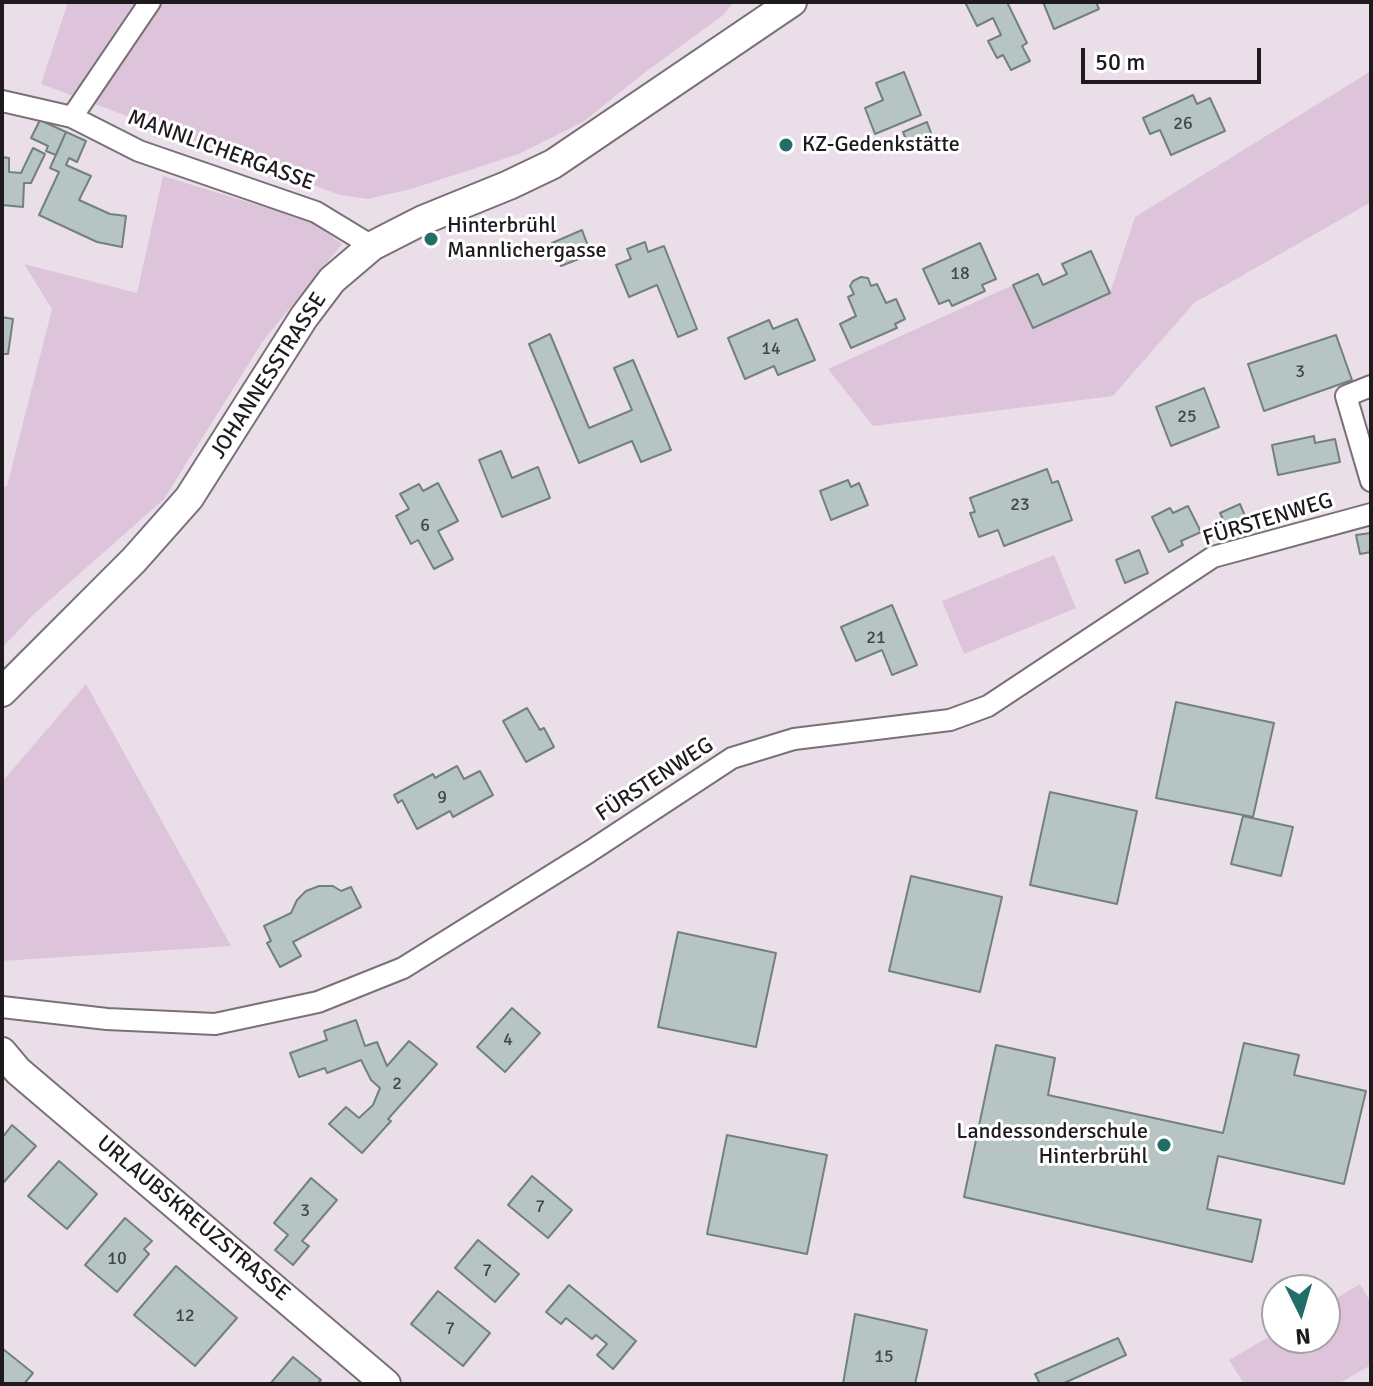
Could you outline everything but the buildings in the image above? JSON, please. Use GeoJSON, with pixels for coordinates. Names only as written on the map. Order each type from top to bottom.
{"type":"FeatureCollection","features":[{"type":"Feature","properties":{"kind":"main road","name":"JOHANNESSTRASSE"},"geometry":{"type":"LineString","coordinates":[[2,692],[134,560],[189,498],[304,317],[332,280],[372,246],[423,220],[553,164],[792,2]]}},
{"type":"Feature","properties":{"kind":"main road","name":"URLAUBSKREUZSTRASSE"},"geometry":{"type":"LineString","coordinates":[[2,1052],[18,1071],[386,1384]]}},
{"type":"Feature","properties":{"kind":"street"},"geometry":{"type":"LineString","coordinates":[[72,117],[150,2]]}},
{"type":"Feature","properties":{"kind":"street","name":"MANNLICHERGASSE"},"geometry":{"type":"LineString","coordinates":[[2,101],[72,117],[139,151],[316,212],[372,246]]}},
{"type":"Feature","properties":{"kind":"street"},"geometry":{"type":"LineString","coordinates":[[1371,386],[1346,396],[1371,481]]}},
{"type":"Feature","properties":{"kind":"street","name":"FÜRSTENWEG"},"geometry":{"type":"LineString","coordinates":[[2,1007],[107,1019],[215,1024],[318,1002],[403,968],[732,758],[794,739],[950,720],[975,711],[988,706],[1213,557],[1371,514]]}},
{"type":"Feature","properties":{"kind":"shaded area"},"geometry":{"type":"Polygon","coordinates":[[[68,2],[734,2],[722,16],[583,122],[519,154],[411,189],[368,199],[340,195],[41,84],[68,2]]]}},
{"type":"Feature","properties":{"kind":"shaded area"},"geometry":{"type":"Polygon","coordinates":[[[1371,71],[1371,202],[1194,303],[1113,396],[873,426],[828,369],[1013,285],[1033,328],[1110,293],[1135,217],[1371,71]]]}},
{"type":"Feature","properties":{"kind":"shaded area"},"geometry":{"type":"Polygon","coordinates":[[[163,176],[310,221],[342,244],[263,341],[164,499],[34,614],[2,648],[2,487],[7,486],[52,309],[24,264],[137,293],[163,176]]]}},
{"type":"Feature","properties":{"kind":"shaded area"},"geometry":{"type":"Polygon","coordinates":[[[1054,555],[1076,608],[964,654],[942,601],[1054,555]]]}},
{"type":"Feature","properties":{"kind":"shaded area"},"geometry":{"type":"Polygon","coordinates":[[[86,684],[231,946],[2,961],[2,782],[86,684]]]}},
{"type":"Feature","properties":{"kind":"shaded area"},"geometry":{"type":"Polygon","coordinates":[[[1360,1284],[1371,1303],[1371,1365],[1338,1384],[1244,1384],[1229,1360],[1261,1341],[1261,1354],[1341,1354],[1341,1295],[1360,1284]]]}},
{"type":"Feature","properties":{"kind":"place","name":"KZ-Gedenkstätte"},"geometry":{"type":"Point","coordinates":[786,145]}},
{"type":"Feature","properties":{"kind":"place","name":"Hinterbrühl Mannlichergasse"},"geometry":{"type":"Point","coordinates":[431,239]}},
{"type":"Feature","properties":{"kind":"place","name":"Landessonderschule Hinterbrühl"},"geometry":{"type":"Point","coordinates":[1164,1145]}}]}
